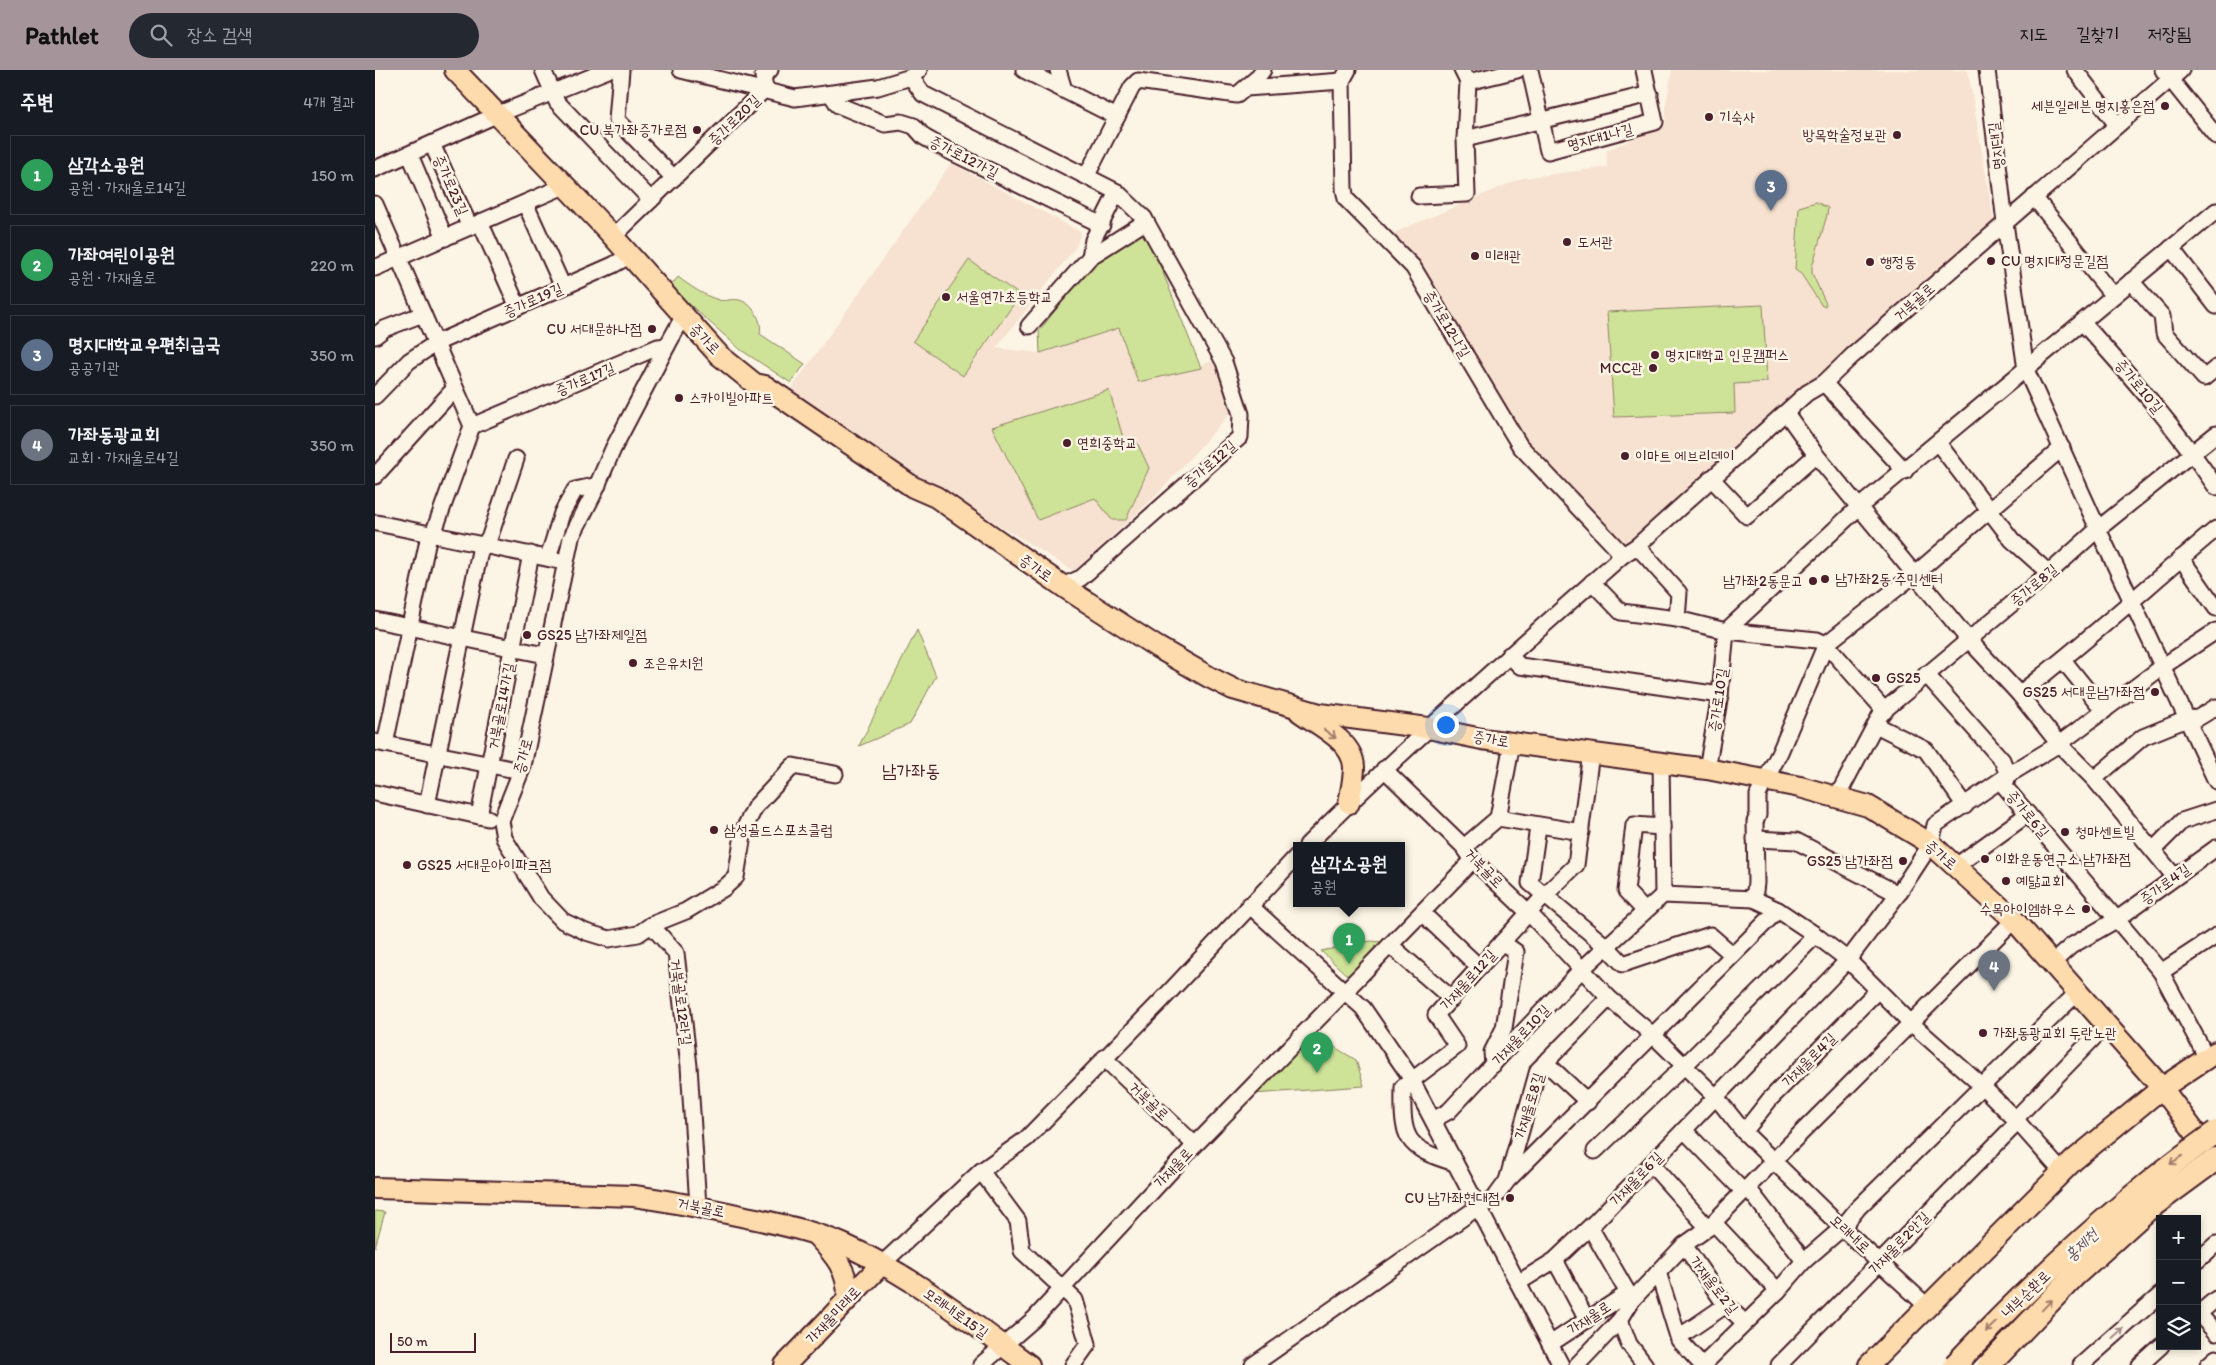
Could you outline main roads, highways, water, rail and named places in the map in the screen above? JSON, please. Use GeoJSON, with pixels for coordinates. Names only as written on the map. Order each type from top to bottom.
{"type":"FeatureCollection","features":[{"type":"Feature","properties":{"kind":"highway","name":"내부순환로"},"geometry":{"type":"LineString","coordinates":[[1955,1365],[1985,1333],[2085,1237],[2165,1168],[2216,1132]]}},
{"type":"Feature","properties":{"kind":"highway","name":"내부순환로"},"geometry":{"type":"LineString","coordinates":[[1989,1365],[2075,1275],[2148,1209],[2216,1160]]}},
{"type":"Feature","properties":{"kind":"main road","name":"증가로"},"geometry":{"type":"LineString","coordinates":[[455,70],[613,237],[719,355],[755,384],[765,386],[913,487],[935,497],[1062,586],[1209,677],[1233,689],[1320,714],[1428,728],[1512,743],[1707,768],[1765,780],[1868,806],[1931,844],[2013,920],[2107,1024],[2171,1090],[2183,1114],[2216,1160]]}},
{"type":"Feature","properties":{"kind":"main road"},"geometry":{"type":"LineString","coordinates":[[1290,705],[1342,743],[1351,752],[1354,766],[1349,803]]}},
{"type":"Feature","properties":{"kind":"main road"},"geometry":{"type":"LineString","coordinates":[[1869,1365],[2062,1172],[2213,1058]]}},
{"type":"Feature","properties":{"kind":"main road","name":"거북골로"},"geometry":{"type":"LineString","coordinates":[[375,1188],[634,1196],[670,1200],[816,1235],[844,1245],[881,1265]]}},
{"type":"Feature","properties":{"kind":"main road"},"geometry":{"type":"LineString","coordinates":[[816,1235],[838,1259],[845,1276],[848,1297]]}},
{"type":"Feature","properties":{"kind":"main road","name":"가재울미래로"},"geometry":{"type":"LineString","coordinates":[[785,1365],[820,1330],[848,1297],[881,1265]]}},
{"type":"Feature","properties":{"kind":"main road","name":"모래내로15길"},"geometry":{"type":"LineString","coordinates":[[881,1265],[928,1292],[1029,1365]]}},
{"type":"Feature","properties":{"kind":"place","name":"세븐일레븐 명지홍은점"},"geometry":{"type":"Point","coordinates":[2165,106]}},
{"type":"Feature","properties":{"kind":"place","name":"기숙사"},"geometry":{"type":"Point","coordinates":[1709,117]}},
{"type":"Feature","properties":{"kind":"place","name":"CU 북가좌증가로점"},"geometry":{"type":"Point","coordinates":[697,130]}},
{"type":"Feature","properties":{"kind":"place","name":"방목학술정보관"},"geometry":{"type":"Point","coordinates":[1897,135]}},
{"type":"Feature","properties":{"kind":"place","name":"명지대학교우편취급국"},"geometry":{"type":"Point","coordinates":[1771,211]}},
{"type":"Feature","properties":{"kind":"place","name":"도서관"},"geometry":{"type":"Point","coordinates":[1567,242]}},
{"type":"Feature","properties":{"kind":"place","name":"미래관"},"geometry":{"type":"Point","coordinates":[1475,256]}},
{"type":"Feature","properties":{"kind":"place","name":"CU 명지대정문길점"},"geometry":{"type":"Point","coordinates":[1991,261]}},
{"type":"Feature","properties":{"kind":"place","name":"행정동"},"geometry":{"type":"Point","coordinates":[1870,262]}},
{"type":"Feature","properties":{"kind":"place","name":"서울연가초등학교"},"geometry":{"type":"Point","coordinates":[946,297]}},
{"type":"Feature","properties":{"kind":"place","name":"CU 서대문하나점"},"geometry":{"type":"Point","coordinates":[652,329]}},
{"type":"Feature","properties":{"kind":"place","name":"명지대학교 인문캠퍼스"},"geometry":{"type":"Point","coordinates":[1655,355]}},
{"type":"Feature","properties":{"kind":"place","name":"MCC관"},"geometry":{"type":"Point","coordinates":[1653,368]}},
{"type":"Feature","properties":{"kind":"place","name":"스카이빌아파트"},"geometry":{"type":"Point","coordinates":[679,398]}},
{"type":"Feature","properties":{"kind":"place","name":"연희중학교"},"geometry":{"type":"Point","coordinates":[1067,443]}},
{"type":"Feature","properties":{"kind":"place","name":"이마트 에브리데이"},"geometry":{"type":"Point","coordinates":[1625,456]}},
{"type":"Feature","properties":{"kind":"place","name":"남가좌2동 주민센터"},"geometry":{"type":"Point","coordinates":[1825,579]}},
{"type":"Feature","properties":{"kind":"place","name":"남가좌2동문고"},"geometry":{"type":"Point","coordinates":[1813,581]}},
{"type":"Feature","properties":{"kind":"place","name":"GS25 남가좌제일점"},"geometry":{"type":"Point","coordinates":[527,635]}},
{"type":"Feature","properties":{"kind":"place","name":"조은유치원"},"geometry":{"type":"Point","coordinates":[633,663]}},
{"type":"Feature","properties":{"kind":"place","name":"GS25"},"geometry":{"type":"Point","coordinates":[1876,678]}},
{"type":"Feature","properties":{"kind":"place","name":"GS25 서대문남가좌점"},"geometry":{"type":"Point","coordinates":[2155,692]}},
{"type":"Feature","properties":{"kind":"place","name":"삼성골드스포츠클럽"},"geometry":{"type":"Point","coordinates":[714,830]}},
{"type":"Feature","properties":{"kind":"place","name":"청마센트빌"},"geometry":{"type":"Point","coordinates":[2065,832]}},
{"type":"Feature","properties":{"kind":"place","name":"이화운동연구소 남가좌점"},"geometry":{"type":"Point","coordinates":[1985,859]}},
{"type":"Feature","properties":{"kind":"place","name":"GS25 남가좌점"},"geometry":{"type":"Point","coordinates":[1903,861]}},
{"type":"Feature","properties":{"kind":"place","name":"GS25 서대문아이파크점"},"geometry":{"type":"Point","coordinates":[407,865]}},
{"type":"Feature","properties":{"kind":"place","name":"예닮교회"},"geometry":{"type":"Point","coordinates":[2006,881]}},
{"type":"Feature","properties":{"kind":"place","name":"수목아이엠하우스"},"geometry":{"type":"Point","coordinates":[2086,909]}},
{"type":"Feature","properties":{"kind":"place","name":"삼각소공원"},"geometry":{"type":"Point","coordinates":[1349,964]}},
{"type":"Feature","properties":{"kind":"place","name":"가좌동광교회"},"geometry":{"type":"Point","coordinates":[1994,991]}},
{"type":"Feature","properties":{"kind":"place","name":"가좌동광교회 두란노관"},"geometry":{"type":"Point","coordinates":[1983,1033]}},
{"type":"Feature","properties":{"kind":"place","name":"가좌여린이공원"},"geometry":{"type":"Point","coordinates":[1317,1073]}},
{"type":"Feature","properties":{"kind":"place","name":"CU 남가좌현대점"},"geometry":{"type":"Point","coordinates":[1510,1198]}},
{"type":"Feature","properties":{"kind":"district","name":"남가좌동"},"geometry":{"type":"Point","coordinates":[911,771]}},
{"type":"Feature","properties":{"kind":"water label","name":"홍제천"},"geometry":{"type":"Point","coordinates":[2081,1245]}}]}
